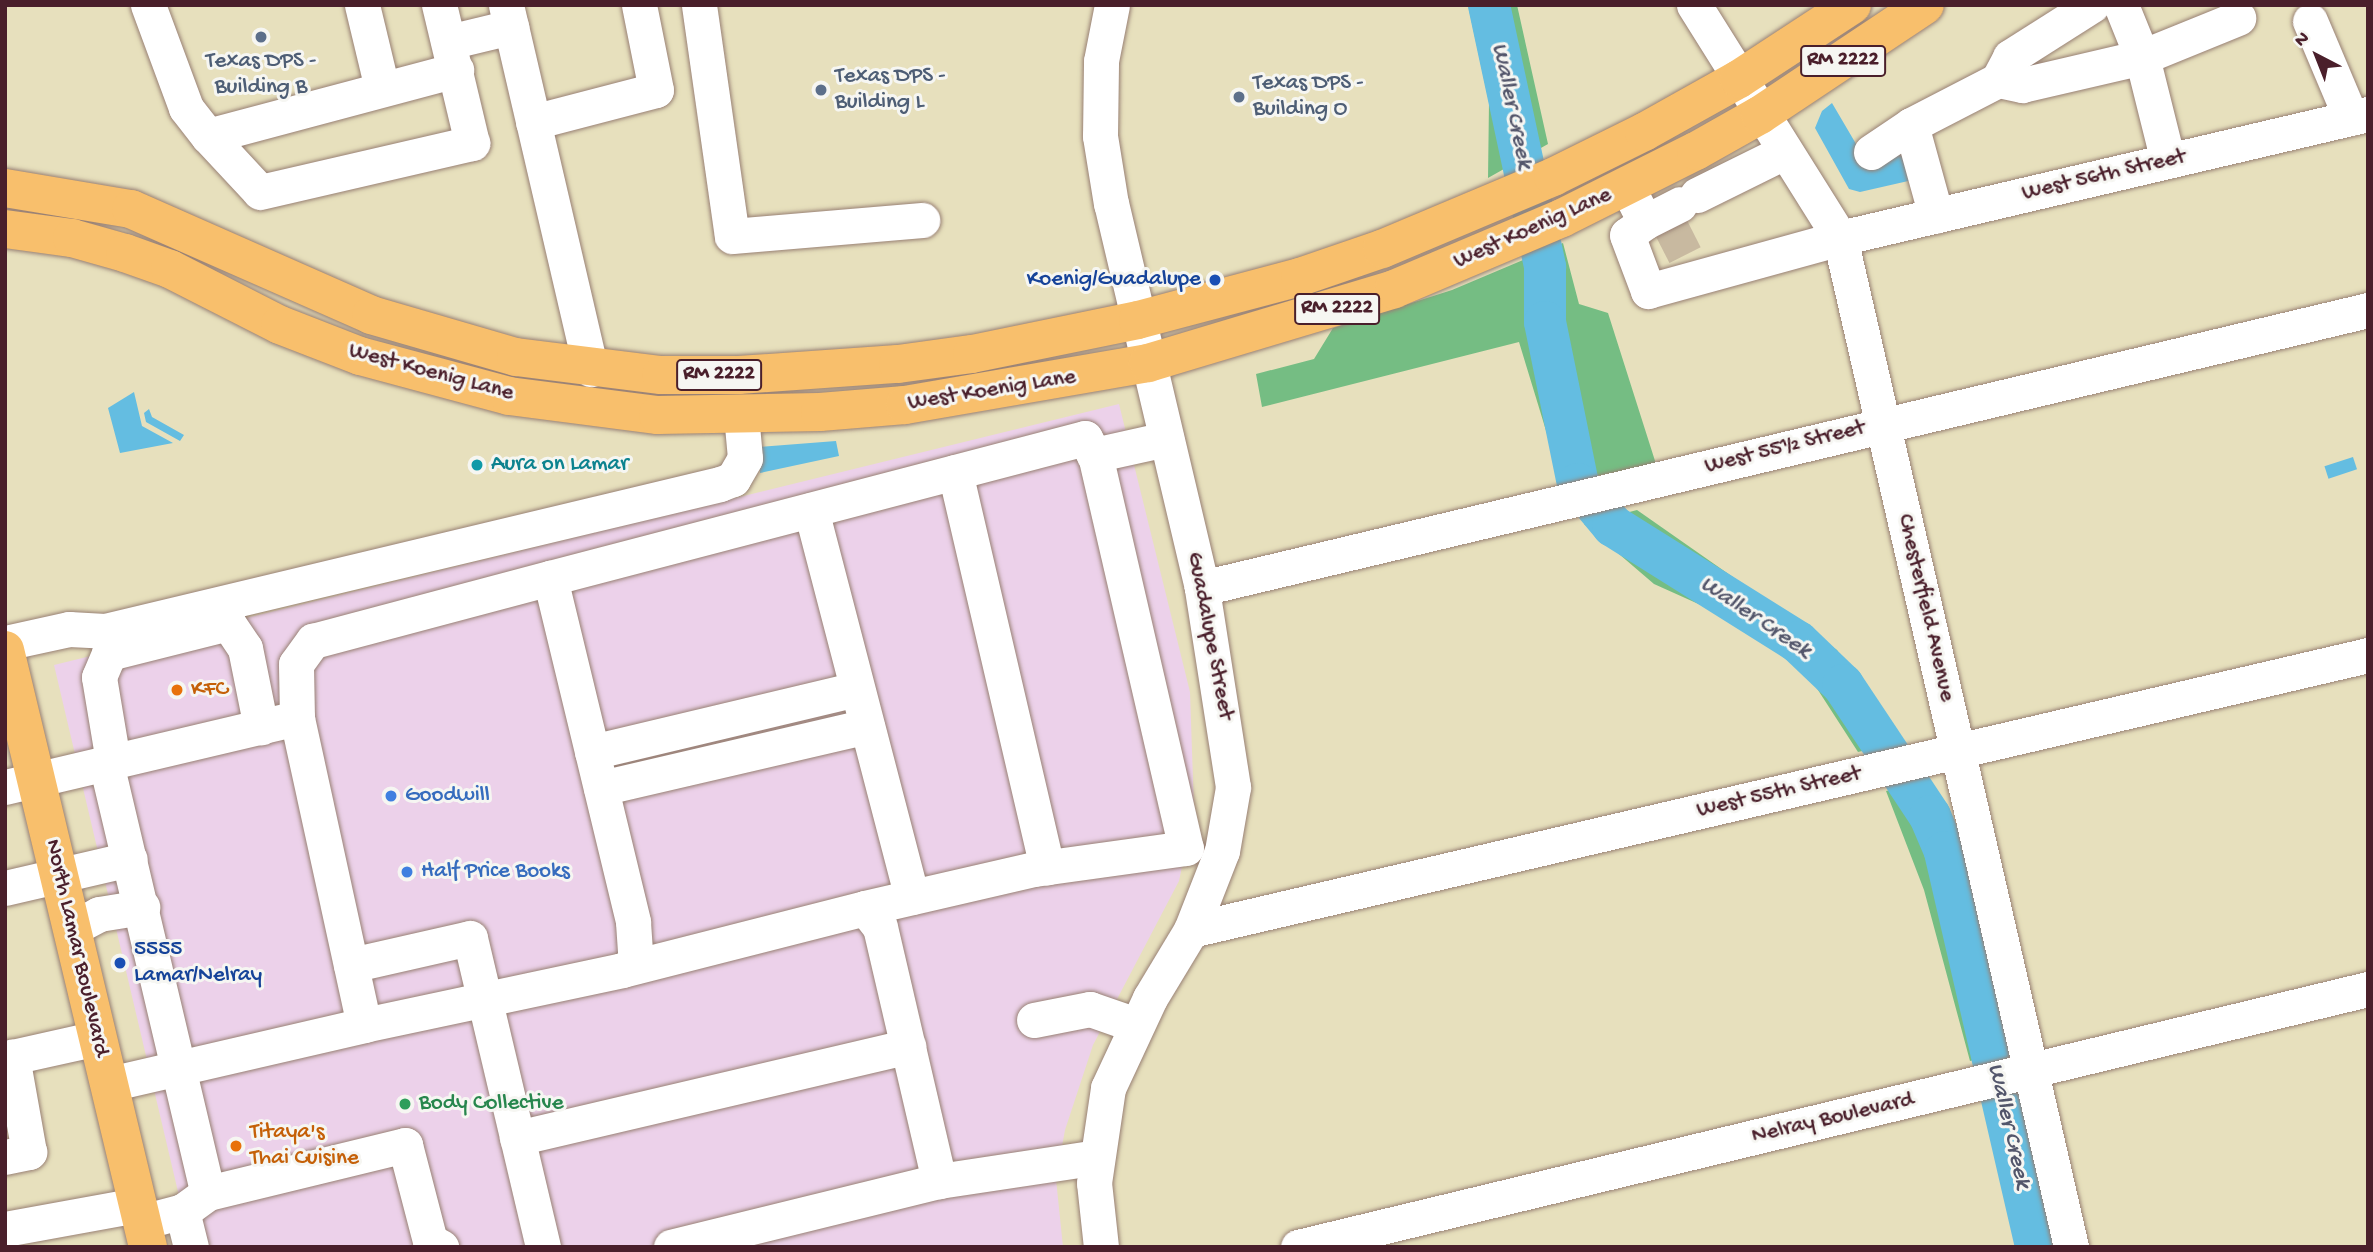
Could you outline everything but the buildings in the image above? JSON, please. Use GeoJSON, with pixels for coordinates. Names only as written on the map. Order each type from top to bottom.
{"type":"FeatureCollection","features":[{"type":"Feature","properties":{"kind":"main road","name":"West Koenig Lane"},"geometry":{"type":"LineString","coordinates":[[11,186],[131,209],[359,310],[439,337],[516,357],[591,369],[739,375],[898,364],[984,352],[1138,320],[1300,277],[1553,177],[1739,79],[1852,5]]}},
{"type":"Feature","properties":{"kind":"main road","name":"West Koenig Lane"},"geometry":{"type":"LineString","coordinates":[[9,234],[72,238],[125,253],[170,269],[280,325],[430,378],[509,397],[592,408],[741,415],[917,403],[1148,363],[1315,316],[1520,237],[1562,218],[1676,208],[1760,115],[1924,5]]}},
{"type":"Feature","properties":{"kind":"main road","name":"North Lamar Boulevard"},"geometry":{"type":"LineString","coordinates":[[7,659],[21,783],[59,875],[142,1224]]}},
{"type":"Feature","properties":{"kind":"street"},"geometry":{"type":"LineString","coordinates":[[148,5],[186,108],[260,192],[472,142],[439,5]]}},
{"type":"Feature","properties":{"kind":"street"},"geometry":{"type":"LineString","coordinates":[[362,5],[382,88]]}},
{"type":"Feature","properties":{"kind":"street"},"geometry":{"type":"LineString","coordinates":[[533,122],[656,90],[639,5]]}},
{"type":"Feature","properties":{"kind":"street"},"geometry":{"type":"LineString","coordinates":[[699,5],[732,236],[922,220]]}},
{"type":"Feature","properties":{"kind":"street","name":"Guadalupe Street"},"geometry":{"type":"LineString","coordinates":[[1101,1247],[1096,1216],[1097,1157],[1108,1088],[1136,1025],[1191,930],[1222,851],[1233,787],[1202,589],[1138,320],[1100,136],[1101,61],[1112,5]]}},
{"type":"Feature","properties":{"kind":"street","name":"Chesterfield Avenue"},"geometry":{"type":"LineString","coordinates":[[1694,5],[1760,115],[1840,238],[1959,751],[2006,1079],[2071,1247]]}},
{"type":"Feature","properties":{"kind":"street"},"geometry":{"type":"LineString","coordinates":[[1871,152],[1911,125],[1998,80],[2010,57],[2092,5]]}},
{"type":"Feature","properties":{"kind":"street"},"geometry":{"type":"LineString","coordinates":[[2121,5],[2142,57],[2168,161]]}},
{"type":"Feature","properties":{"kind":"street"},"geometry":{"type":"LineString","coordinates":[[208,136],[382,88],[452,56],[508,16],[591,369]]}},
{"type":"Feature","properties":{"kind":"street"},"geometry":{"type":"LineString","coordinates":[[1998,80],[2022,85],[2142,57],[2238,18]]}},
{"type":"Feature","properties":{"kind":"street"},"geometry":{"type":"LineString","coordinates":[[2310,21],[2360,116]]}},
{"type":"Feature","properties":{"kind":"street","name":"West 56th Street"},"geometry":{"type":"LineString","coordinates":[[1676,208],[1840,238],[2360,116]]}},
{"type":"Feature","properties":{"kind":"street"},"geometry":{"type":"LineString","coordinates":[[1911,125],[1936,216]]}},
{"type":"Feature","properties":{"kind":"street"},"geometry":{"type":"LineString","coordinates":[[1676,208],[1648,291],[1627,235],[1676,208],[1784,152]]}},
{"type":"Feature","properties":{"kind":"street","name":"West 55½ Street"},"geometry":{"type":"LineString","coordinates":[[1202,589],[2368,310]]}},
{"type":"Feature","properties":{"kind":"street"},"geometry":{"type":"LineString","coordinates":[[7,659],[69,629],[105,631],[720,484],[733,479],[745,458],[741,415]]}},
{"type":"Feature","properties":{"kind":"street"},"geometry":{"type":"LineString","coordinates":[[364,1025],[298,718],[296,664],[313,641],[1085,438],[1094,455],[1186,848]]}},
{"type":"Feature","properties":{"kind":"street"},"geometry":{"type":"LineString","coordinates":[[1094,455],[1166,439]]}},
{"type":"Feature","properties":{"kind":"street"},"geometry":{"type":"LineString","coordinates":[[955,472],[1047,867]]}},
{"type":"Feature","properties":{"kind":"street"},"geometry":{"type":"LineString","coordinates":[[811,510],[912,897]]}},
{"type":"Feature","properties":{"kind":"street"},"geometry":{"type":"LineString","coordinates":[[550,578],[634,922],[636,966]]}},
{"type":"Feature","properties":{"kind":"street"},"geometry":{"type":"LineString","coordinates":[[208,1247],[191,1247],[195,1202],[181,1068],[130,859],[110,762],[99,677],[109,653],[228,623],[245,648],[261,727]]}},
{"type":"Feature","properties":{"kind":"street","name":"West 55th Street"},"geometry":{"type":"LineString","coordinates":[[1191,930],[2368,655]]}},
{"type":"Feature","properties":{"kind":"street"},"geometry":{"type":"LineString","coordinates":[[592,752],[857,689]]}},
{"type":"Feature","properties":{"kind":"street"},"geometry":{"type":"LineString","coordinates":[[21,783],[298,718]]}},
{"type":"Feature","properties":{"kind":"street"},"geometry":{"type":"LineString","coordinates":[[601,788],[867,726]]}},
{"type":"Feature","properties":{"kind":"street"},"geometry":{"type":"LineString","coordinates":[[109,1084],[636,966],[865,908],[1047,867],[1186,848],[1222,851]]}},
{"type":"Feature","properties":{"kind":"street"},"geometry":{"type":"LineString","coordinates":[[5,888],[130,859]]}},
{"type":"Feature","properties":{"kind":"street"},"geometry":{"type":"LineString","coordinates":[[71,929],[99,915],[142,907]]}},
{"type":"Feature","properties":{"kind":"street"},"geometry":{"type":"LineString","coordinates":[[865,908],[880,927],[939,1181]]}},
{"type":"Feature","properties":{"kind":"street"},"geometry":{"type":"LineString","coordinates":[[351,965],[470,938],[543,1247]]}},
{"type":"Feature","properties":{"kind":"street"},"geometry":{"type":"LineString","coordinates":[[175,944],[189,1007]]}},
{"type":"Feature","properties":{"kind":"street","name":"Nelray Boulevard"},"geometry":{"type":"LineString","coordinates":[[1298,1247],[2006,1079],[2368,989]]}},
{"type":"Feature","properties":{"kind":"street"},"geometry":{"type":"LineString","coordinates":[[1034,1020],[1090,1009],[1136,1025]]}},
{"type":"Feature","properties":{"kind":"street"},"geometry":{"type":"LineString","coordinates":[[5,1157],[29,1152],[9,1058],[98,1038]]}},
{"type":"Feature","properties":{"kind":"street"},"geometry":{"type":"LineString","coordinates":[[517,1138],[908,1046]]}},
{"type":"Feature","properties":{"kind":"street"},"geometry":{"type":"LineString","coordinates":[[5,1229],[60,1233],[142,1224],[195,1202],[405,1144],[426,1245]]}},
{"type":"Feature","properties":{"kind":"street"},"geometry":{"type":"LineString","coordinates":[[671,1247],[939,1181],[1097,1157]]}},
{"type":"Feature","properties":{"kind":"shaded area"},"geometry":{"type":"Polygon","coordinates":[[[1119,404],[1190,692],[1194,809],[1179,881],[1093,1045],[1065,1130],[1056,1179],[1063,1247],[191,1247],[54,665],[1119,404]]]}},
{"type":"Feature","properties":{"kind":"green space"},"geometry":{"type":"Polygon","coordinates":[[[1468,5],[1517,5],[1548,144],[1488,178],[1489,102],[1468,5]]]}},
{"type":"Feature","properties":{"kind":"green space"},"geometry":{"type":"Polygon","coordinates":[[[1563,243],[1579,304],[1608,313],[1656,464],[1562,483],[1519,342],[1262,407],[1256,374],[1314,359],[1333,328],[1452,290],[1563,243]]]}},
{"type":"Feature","properties":{"kind":"green space"},"geometry":{"type":"Polygon","coordinates":[[[1637,510],[1837,650],[1899,743],[1858,752],[1807,673],[1763,633],[1654,584],[1584,524],[1637,510]]]}},
{"type":"Feature","properties":{"kind":"green space"},"geometry":{"type":"Polygon","coordinates":[[[1927,782],[1950,812],[2006,1052],[1970,1061],[1924,890],[1886,791],[1927,782]]]}},
{"type":"Feature","properties":{"kind":"water"},"geometry":{"type":"Polygon","coordinates":[[[1832,103],[1869,166],[1899,148],[1917,179],[1860,192],[1849,189],[1815,128],[1822,111],[1832,103]]]}},
{"type":"Feature","properties":{"kind":"water"},"geometry":{"type":"Polygon","coordinates":[[[134,392],[142,426],[173,443],[120,453],[108,408],[134,392]]]}},
{"type":"Feature","properties":{"kind":"water"},"geometry":{"type":"Polygon","coordinates":[[[149,409],[152,417],[184,435],[180,441],[146,422],[144,413],[149,409]]]}},
{"type":"Feature","properties":{"kind":"water"},"geometry":{"type":"Polygon","coordinates":[[[836,441],[839,456],[760,473],[759,447],[836,441]]]}},
{"type":"Feature","properties":{"kind":"water"},"geometry":{"type":"Polygon","coordinates":[[[2353,457],[2357,469],[2328,479],[2324,466],[2353,457]]]}},
{"type":"Feature","properties":{"kind":"waterway","name":"Waller Creek"},"geometry":{"type":"LineString","coordinates":[[1489,5],[1545,267],[1545,322],[1578,484],[1613,526],[1798,642],[1843,685],[1930,816],[1945,852],[2036,1247]]}},
{"type":"Feature","properties":{"kind":"tunnel"},"geometry":{"type":"LineString","coordinates":[[1671,227],[1685,255]]}},
{"type":"Feature","properties":{"kind":"place","name":"Texas DPS - Building B"},"geometry":{"type":"Point","coordinates":[261,37]}},
{"type":"Feature","properties":{"kind":"place","name":"Texas DPS - Building L"},"geometry":{"type":"Point","coordinates":[821,90]}},
{"type":"Feature","properties":{"kind":"place","name":"Texas DPS - Building O"},"geometry":{"type":"Point","coordinates":[1239,97]}},
{"type":"Feature","properties":{"kind":"place","name":"Koenig/Guadalupe"},"geometry":{"type":"Point","coordinates":[1215,280]}},
{"type":"Feature","properties":{"kind":"place","name":"Aura on Lamar"},"geometry":{"type":"Point","coordinates":[477,465]}},
{"type":"Feature","properties":{"kind":"place","name":"KFC"},"geometry":{"type":"Point","coordinates":[177,690]}},
{"type":"Feature","properties":{"kind":"place","name":"Goodwill"},"geometry":{"type":"Point","coordinates":[391,796]}},
{"type":"Feature","properties":{"kind":"place","name":"Half Price Books"},"geometry":{"type":"Point","coordinates":[407,872]}},
{"type":"Feature","properties":{"kind":"place","name":"5555 Lamar/Nelray"},"geometry":{"type":"Point","coordinates":[120,963]}},
{"type":"Feature","properties":{"kind":"place","name":"Body Collective"},"geometry":{"type":"Point","coordinates":[405,1104]}},
{"type":"Feature","properties":{"kind":"place","name":"Titaya's Thai Cuisine"},"geometry":{"type":"Point","coordinates":[236,1146]}}]}
